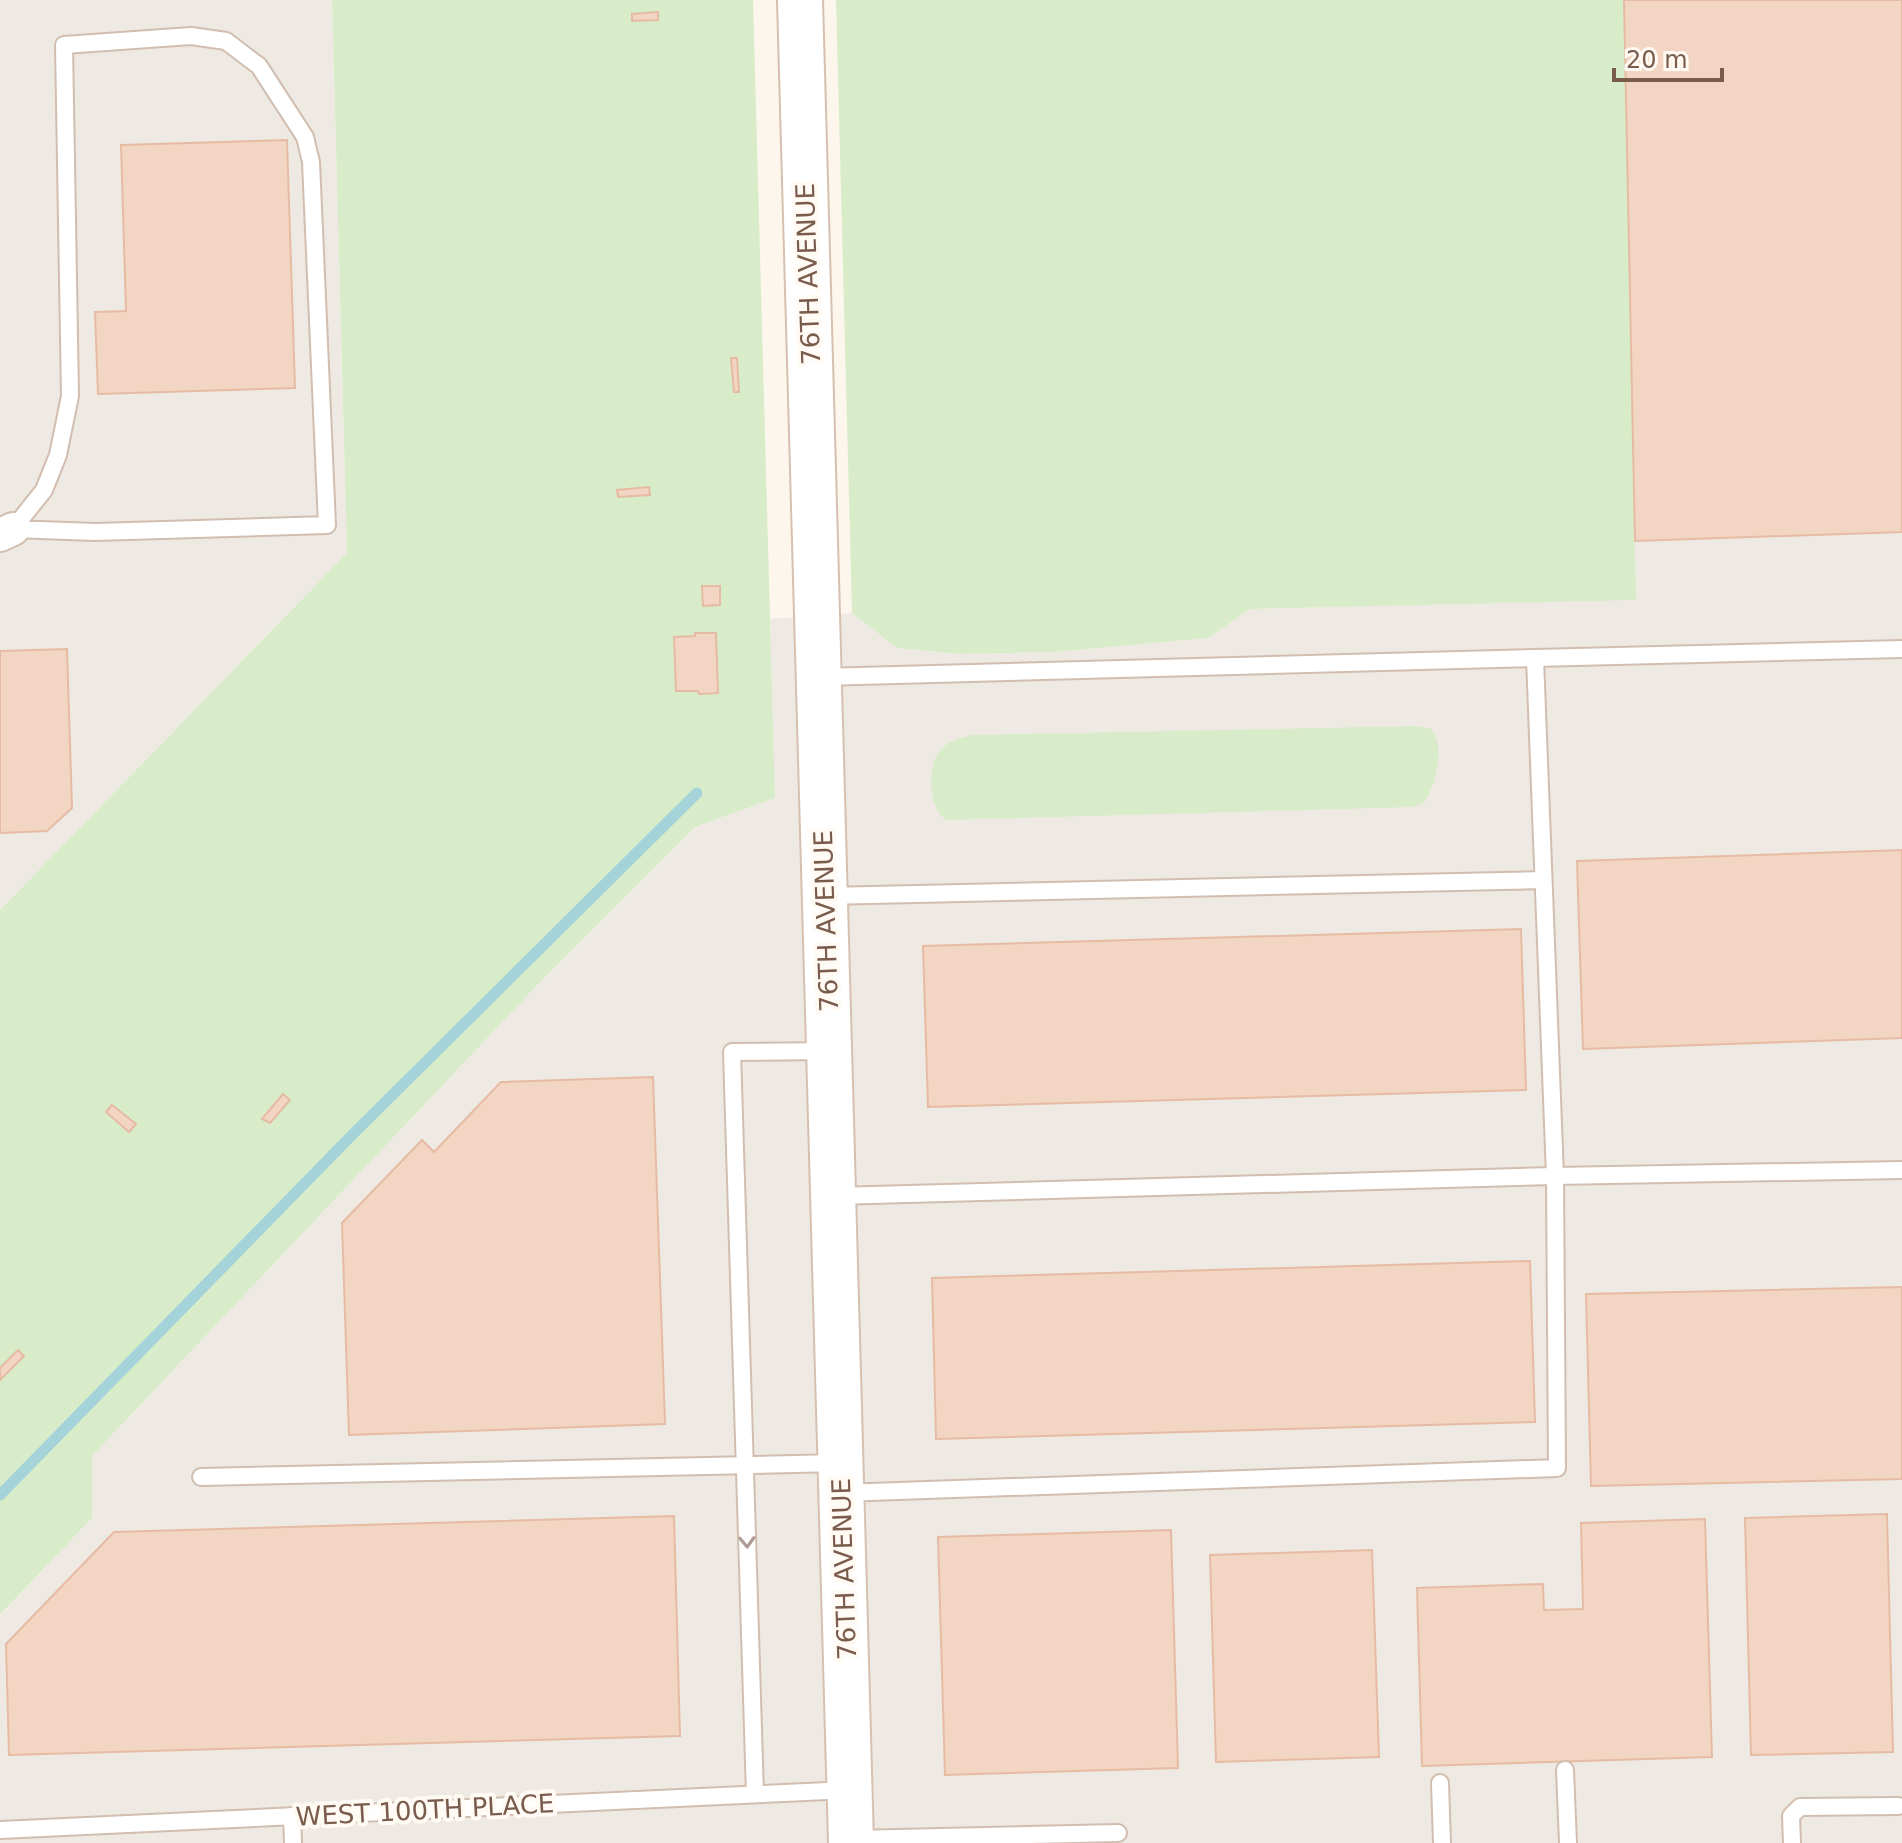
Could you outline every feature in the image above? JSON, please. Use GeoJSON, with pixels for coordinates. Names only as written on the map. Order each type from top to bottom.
{"type":"FeatureCollection","features":[{"type":"Feature","properties":{"kind":"street","name":"76TH AVENUE"},"geometry":{"type":"LineString","coordinates":[[800,0],[851,1841]]}},
{"type":"Feature","properties":{"kind":"lane"},"geometry":{"type":"LineString","coordinates":[[191,36],[226,41],[259,66],[305,137],[311,162],[327,525],[6,532],[44,490],[58,455],[70,396],[64,45],[191,36]]}},
{"type":"Feature","properties":{"kind":"lane"},"geometry":{"type":"LineString","coordinates":[[819,677],[1902,649]]}},
{"type":"Feature","properties":{"kind":"lane"},"geometry":{"type":"LineString","coordinates":[[201,1477],[745,1464],[841,1478],[1557,1468],[1555,1176],[1535,658]]}},
{"type":"Feature","properties":{"kind":"lane"},"geometry":{"type":"LineString","coordinates":[[825,896],[1543,880]]}},
{"type":"Feature","properties":{"kind":"lane"},"geometry":{"type":"LineString","coordinates":[[755,1794],[732,1052],[829,1051]]}},
{"type":"Feature","properties":{"kind":"lane"},"geometry":{"type":"LineString","coordinates":[[833,1196],[1555,1176],[1902,1170]]}},
{"type":"Feature","properties":{"kind":"lane"},"geometry":{"type":"LineString","coordinates":[[1565,1770],[1568,1843]]}},
{"type":"Feature","properties":{"kind":"lane"},"geometry":{"type":"LineString","coordinates":[[1440,1783],[1442,1843]]}},
{"type":"Feature","properties":{"kind":"lane","name":"WEST 100TH PLACE"},"geometry":{"type":"LineString","coordinates":[[0,1830],[850,1790]]}},
{"type":"Feature","properties":{"kind":"lane"},"geometry":{"type":"LineString","coordinates":[[1792,1843],[1791,1816],[1800,1807],[1898,1806]]}},
{"type":"Feature","properties":{"kind":"lane"},"geometry":{"type":"LineString","coordinates":[[292,1816],[293,1843]]}},
{"type":"Feature","properties":{"kind":"lane"},"geometry":{"type":"LineString","coordinates":[[851,1841],[1118,1833]]}},
{"type":"Feature","properties":{"kind":"shaded area"},"geometry":{"type":"Polygon","coordinates":[[[0,0],[332,0],[347,553],[0,910],[0,0]]]}},
{"type":"Feature","properties":{"kind":"shaded area"},"geometry":{"type":"Polygon","coordinates":[[[1624,0],[1902,0],[1902,1843],[0,1843],[0,1616],[92,1518],[92,1456],[545,977],[695,827],[775,798],[770,619],[852,613],[897,648],[960,654],[1055,652],[1208,638],[1250,609],[1635,599],[1624,0]]]}},
{"type":"Feature","properties":{"kind":"green space"},"geometry":{"type":"Polygon","coordinates":[[[332,0],[753,0],[775,798],[695,827],[545,977],[92,1456],[92,1518],[0,1615],[0,910],[347,553],[332,0]]]}},
{"type":"Feature","properties":{"kind":"green space"},"geometry":{"type":"Polygon","coordinates":[[[836,0],[1624,0],[1636,600],[1250,609],[1208,638],[1055,652],[960,654],[897,648],[852,613],[836,0]]]}},
{"type":"Feature","properties":{"kind":"green space"},"geometry":{"type":"Polygon","coordinates":[[[1418,726],[1431,729],[1439,755],[1435,776],[1424,803],[1412,807],[947,820],[937,809],[932,791],[933,764],[939,751],[952,741],[973,735],[1418,726]]]}},
{"type":"Feature","properties":{"kind":"building"},"geometry":{"type":"Polygon","coordinates":[[[1624,0],[1902,0],[1902,532],[1635,541],[1624,0]]]}},
{"type":"Feature","properties":{"kind":"building"},"geometry":{"type":"Polygon","coordinates":[[[658,12],[658,20],[632,21],[632,14],[658,12]]]}},
{"type":"Feature","properties":{"kind":"building"},"geometry":{"type":"Polygon","coordinates":[[[287,140],[295,388],[98,394],[95,312],[126,311],[121,145],[287,140]]]}},
{"type":"Feature","properties":{"kind":"building"},"geometry":{"type":"Polygon","coordinates":[[[731,358],[737,358],[739,392],[734,392],[731,358]]]}},
{"type":"Feature","properties":{"kind":"building"},"geometry":{"type":"Polygon","coordinates":[[[649,487],[650,495],[618,497],[617,490],[649,487]]]}},
{"type":"Feature","properties":{"kind":"building"},"geometry":{"type":"Polygon","coordinates":[[[702,586],[720,586],[720,605],[703,606],[702,586]]]}},
{"type":"Feature","properties":{"kind":"building"},"geometry":{"type":"Polygon","coordinates":[[[695,633],[716,633],[718,693],[676,691],[674,637],[695,636],[695,633]]]}},
{"type":"Feature","properties":{"kind":"building"},"geometry":{"type":"Polygon","coordinates":[[[67,649],[72,808],[47,831],[0,833],[0,651],[67,649]]]}},
{"type":"Feature","properties":{"kind":"building"},"geometry":{"type":"Polygon","coordinates":[[[1902,850],[1902,1038],[1583,1049],[1577,861],[1902,850]]]}},
{"type":"Feature","properties":{"kind":"building"},"geometry":{"type":"Polygon","coordinates":[[[1521,929],[1526,1090],[928,1107],[923,946],[1521,929]]]}},
{"type":"Feature","properties":{"kind":"building"},"geometry":{"type":"Polygon","coordinates":[[[653,1077],[665,1424],[349,1435],[342,1223],[422,1140],[434,1152],[501,1082],[653,1077]]]}},
{"type":"Feature","properties":{"kind":"building"},"geometry":{"type":"Polygon","coordinates":[[[283,1094],[290,1100],[270,1123],[262,1119],[283,1094]]]}},
{"type":"Feature","properties":{"kind":"building"},"geometry":{"type":"Polygon","coordinates":[[[112,1105],[136,1124],[129,1132],[106,1112],[112,1105]]]}},
{"type":"Feature","properties":{"kind":"building"},"geometry":{"type":"Polygon","coordinates":[[[1530,1261],[1535,1422],[936,1439],[932,1278],[1530,1261]]]}},
{"type":"Feature","properties":{"kind":"building"},"geometry":{"type":"Polygon","coordinates":[[[1902,1287],[1902,1479],[1591,1486],[1586,1294],[1902,1287]]]}},
{"type":"Feature","properties":{"kind":"building"},"geometry":{"type":"Polygon","coordinates":[[[18,1350],[24,1356],[0,1380],[0,1368],[18,1350]]]}},
{"type":"Feature","properties":{"kind":"building"},"geometry":{"type":"Polygon","coordinates":[[[1887,1514],[1893,1752],[1751,1755],[1745,1518],[1887,1514]]]}},
{"type":"Feature","properties":{"kind":"building"},"geometry":{"type":"Polygon","coordinates":[[[674,1516],[680,1736],[9,1755],[6,1644],[114,1532],[674,1516]]]}},
{"type":"Feature","properties":{"kind":"building"},"geometry":{"type":"Polygon","coordinates":[[[1705,1519],[1712,1757],[1422,1766],[1417,1588],[1543,1584],[1544,1610],[1583,1609],[1581,1523],[1705,1519]]]}},
{"type":"Feature","properties":{"kind":"building"},"geometry":{"type":"Polygon","coordinates":[[[1171,1530],[1178,1768],[945,1775],[938,1537],[1171,1530]]]}},
{"type":"Feature","properties":{"kind":"building"},"geometry":{"type":"Polygon","coordinates":[[[1372,1550],[1379,1757],[1216,1762],[1210,1555],[1372,1550]]]}},
{"type":"Feature","properties":{"kind":"waterway"},"geometry":{"type":"LineString","coordinates":[[0,1495],[353,1134],[697,793]]}}]}
